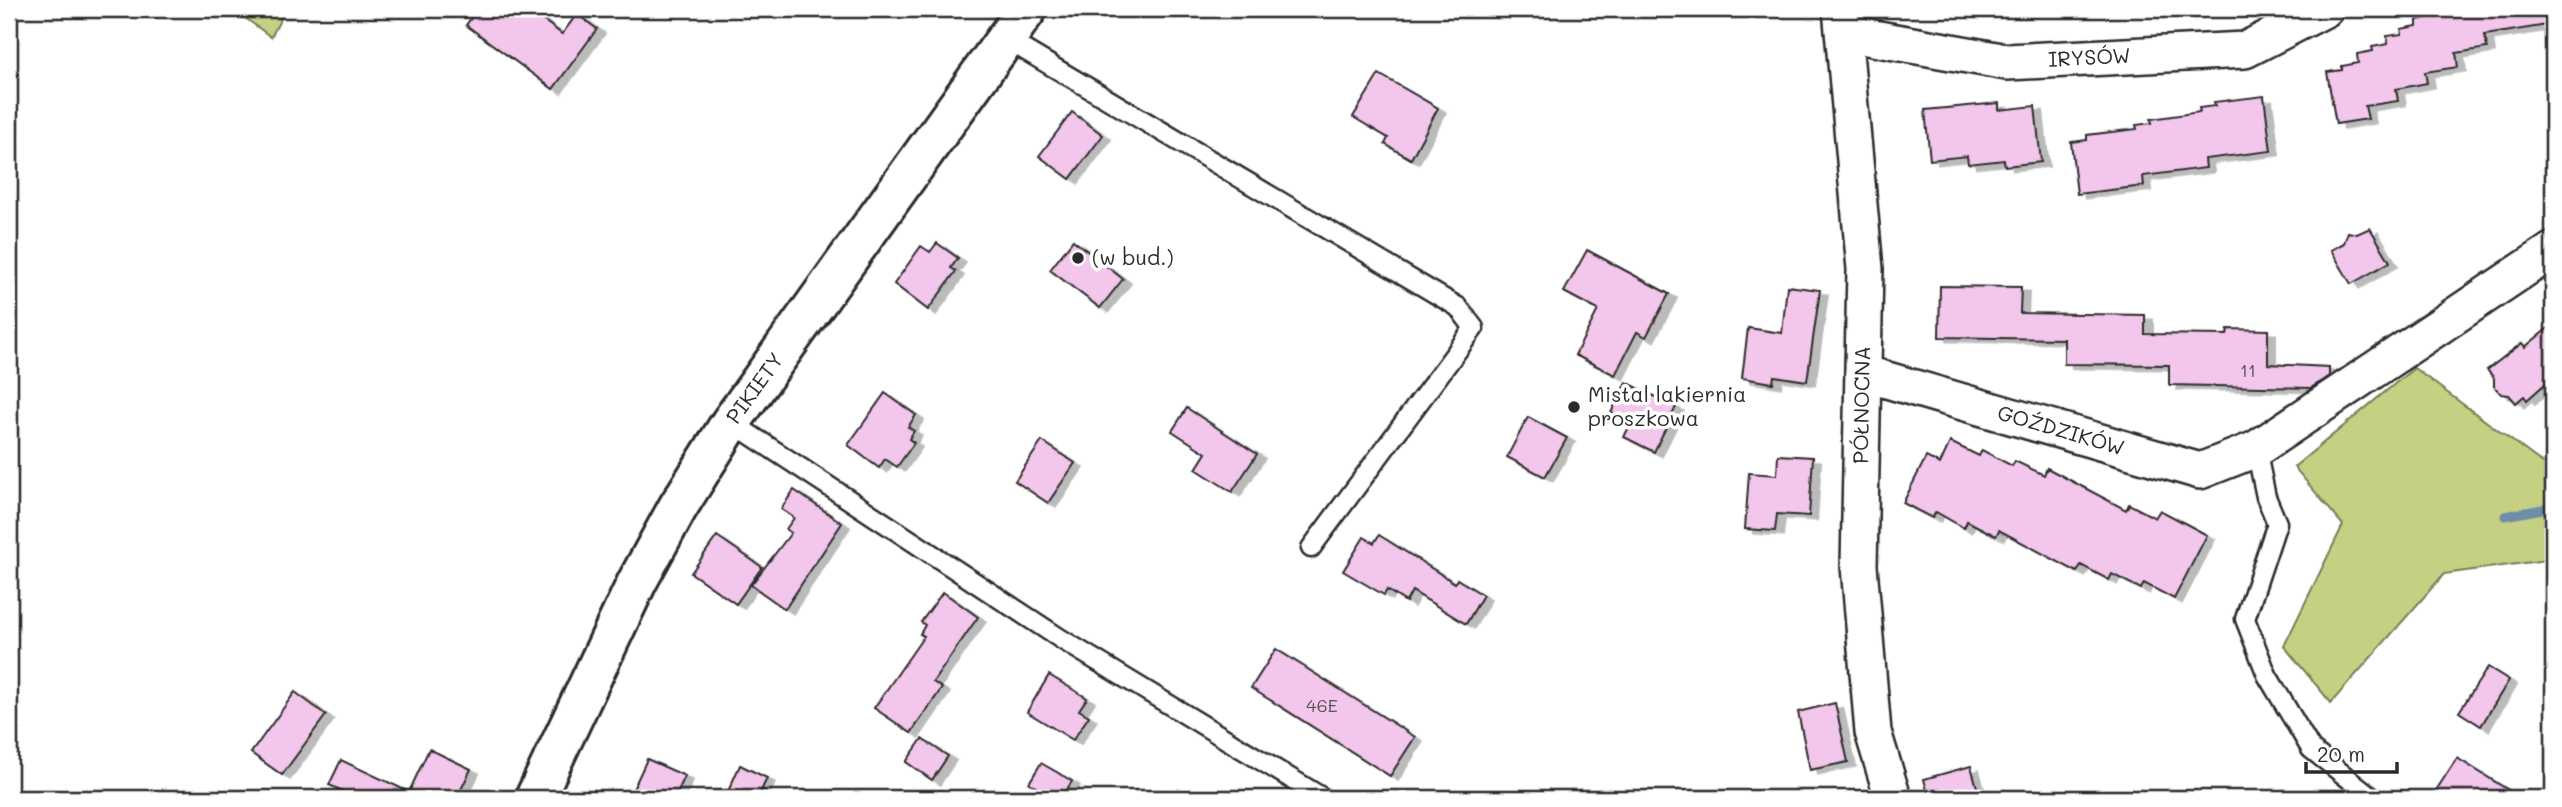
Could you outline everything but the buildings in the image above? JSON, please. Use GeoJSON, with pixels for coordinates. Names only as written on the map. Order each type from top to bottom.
{"type":"FeatureCollection","features":[{"type":"Feature","properties":{"kind":"street","name":"IRYSÓW"},"geometry":{"type":"LineString","coordinates":[[1843,21],[2007,62],[2245,50],[2325,9]]}},
{"type":"Feature","properties":{"kind":"street","name":"PÓŁNOCNA"},"geometry":{"type":"LineString","coordinates":[[1843,21],[1865,269],[1859,566],[1873,732],[1893,798]]}},
{"type":"Feature","properties":{"kind":"street","name":"PIKIETY"},"geometry":{"type":"LineString","coordinates":[[535,798],[637,582],[678,507],[731,422],[1016,24]]}},
{"type":"Feature","properties":{"kind":"street","name":"GOŹDZIKÓW"},"geometry":{"type":"LineString","coordinates":[[1863,373],[2200,471],[2256,449],[2553,250]]}},
{"type":"Feature","properties":{"kind":"lane"},"geometry":{"type":"LineString","coordinates":[[1016,24],[1458,307],[1474,328],[1311,548]]}},
{"type":"Feature","properties":{"kind":"lane"},"geometry":{"type":"LineString","coordinates":[[731,422],[1060,639],[1323,798]]}},
{"type":"Feature","properties":{"kind":"lane"},"geometry":{"type":"LineString","coordinates":[[2256,449],[2266,497],[2277,523],[2245,619],[2267,675],[2311,749],[2373,798]]}},
{"type":"Feature","properties":{"kind":"green space"},"geometry":{"type":"Polygon","coordinates":[[[233,9],[286,9],[271,37],[233,9]]]}},
{"type":"Feature","properties":{"kind":"green space"},"geometry":{"type":"Polygon","coordinates":[[[2414,368],[2553,471],[2553,559],[2444,574],[2331,703],[2284,646],[2343,525],[2294,467],[2414,368]]]}},
{"type":"Feature","properties":{"kind":"waterway"},"geometry":{"type":"LineString","coordinates":[[2505,516],[2553,507]]}},
{"type":"Feature","properties":{"kind":"place","name":"(w bud.)"},"geometry":{"type":"Point","coordinates":[1078,258]}},
{"type":"Feature","properties":{"kind":"place","name":"Mistal lakiernia proszkowa"},"geometry":{"type":"Point","coordinates":[1574,407]}}]}
